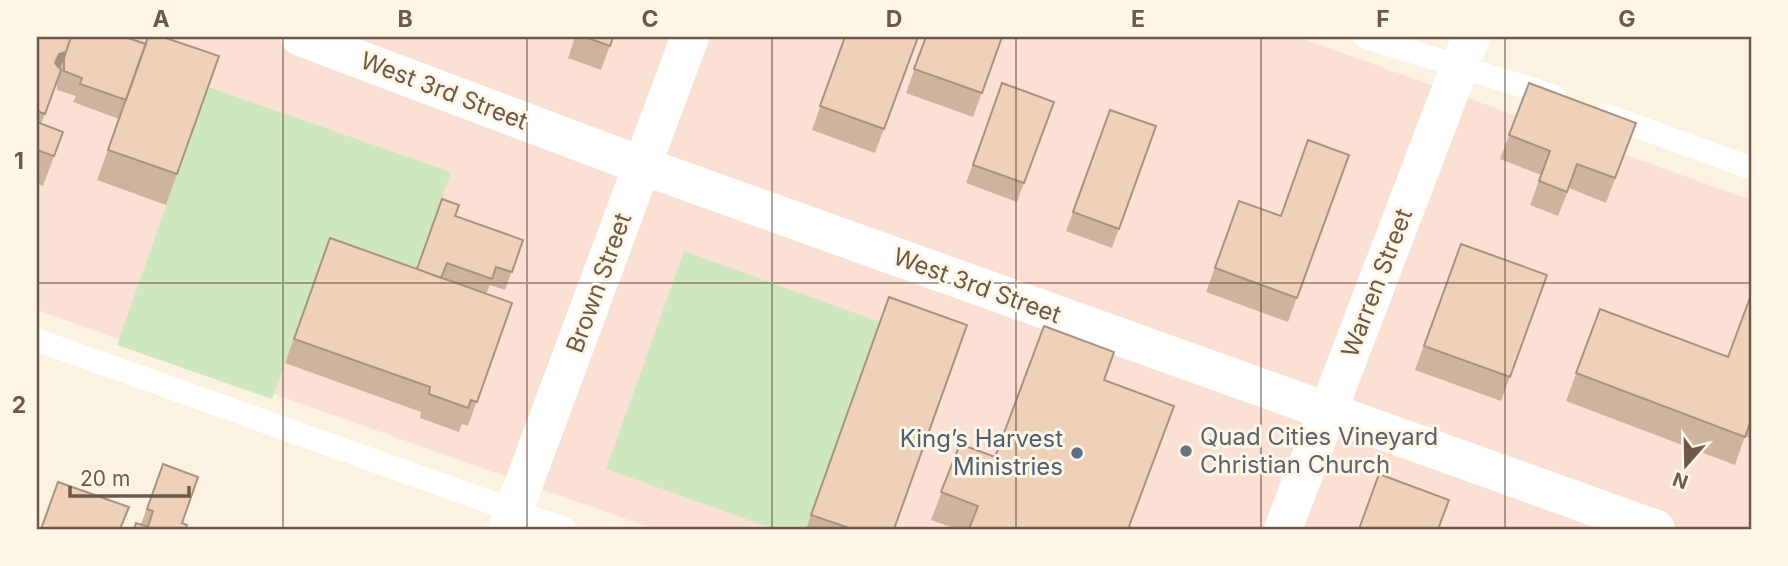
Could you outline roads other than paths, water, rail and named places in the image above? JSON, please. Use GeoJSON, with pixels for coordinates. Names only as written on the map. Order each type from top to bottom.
{"type":"FeatureCollection","features":[{"type":"Feature","properties":{"kind":"street","name":"West 3rd Street"},"geometry":{"type":"LineString","coordinates":[[303,37],[643,166],[1656,529]]}},
{"type":"Feature","properties":{"kind":"street","name":"Brown Street"},"geometry":{"type":"LineString","coordinates":[[510,520],[690,37]]}},
{"type":"Feature","properties":{"kind":"street","name":"Warren Street"},"geometry":{"type":"LineString","coordinates":[[1283,529],[1465,52]]}},
{"type":"Feature","properties":{"kind":"lane"},"geometry":{"type":"LineString","coordinates":[[1365,37],[1465,52],[1542,92],[1751,168]]}},
{"type":"Feature","properties":{"kind":"lane"},"geometry":{"type":"LineString","coordinates":[[37,340],[510,520],[565,529]]}},
{"type":"Feature","properties":{"kind":"place","name":"Quad Cities Vineyard Christian Church"},"geometry":{"type":"Point","coordinates":[1186,451]}},
{"type":"Feature","properties":{"kind":"place","name":"King’s Harvest Ministries"},"geometry":{"type":"Point","coordinates":[1077,453]}}]}
